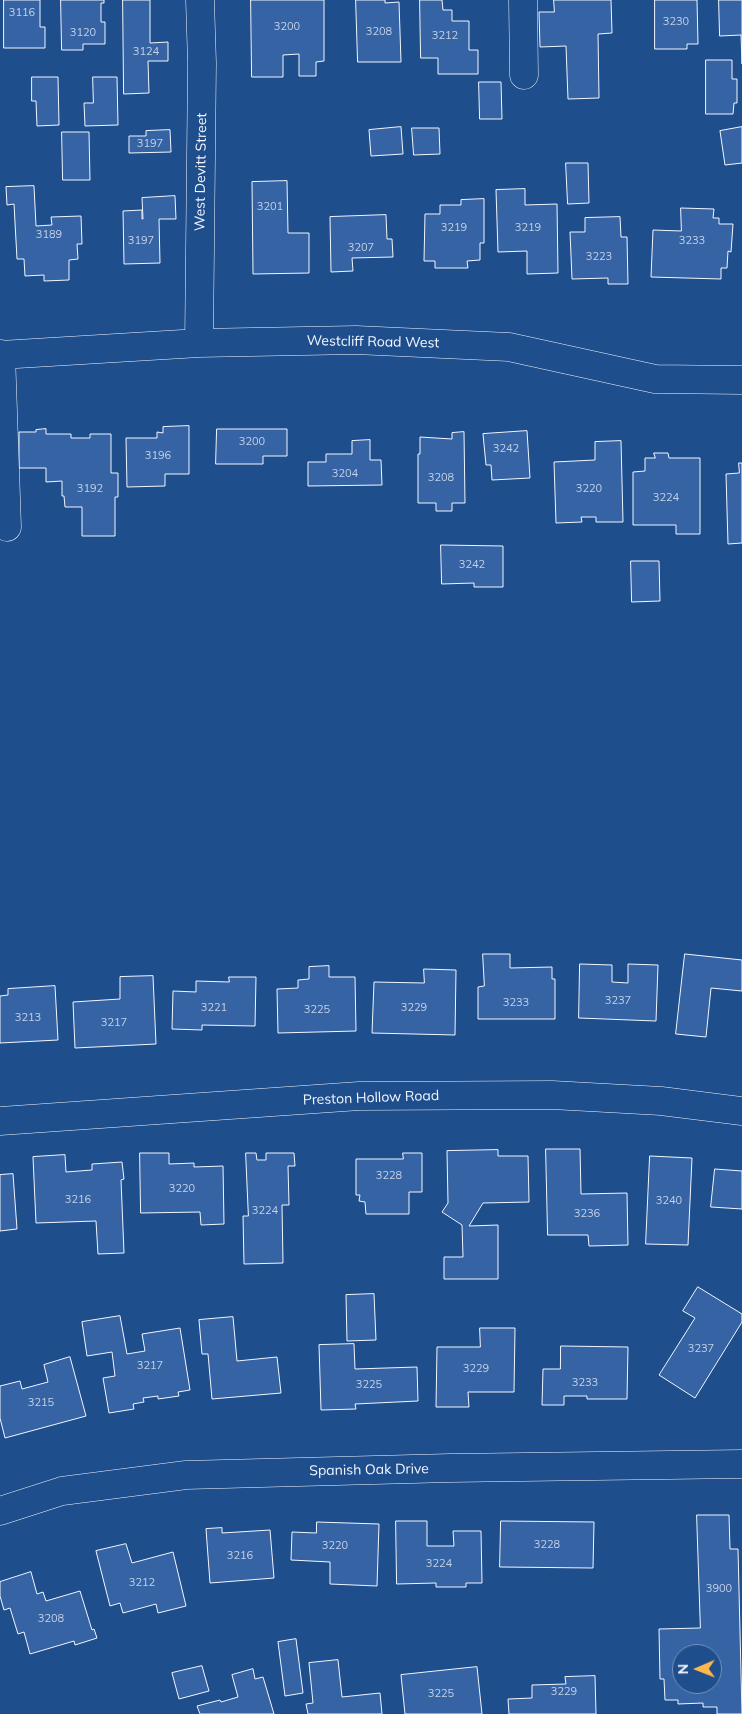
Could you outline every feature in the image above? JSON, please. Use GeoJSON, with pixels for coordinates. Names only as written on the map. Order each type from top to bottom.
{"type":"FeatureCollection","features":[{"type":"Feature","properties":{"kind":"street","name":"West Devitt Street"},"geometry":{"type":"LineString","coordinates":[[199,344],[202,63],[200,0]]}},
{"type":"Feature","properties":{"kind":"street"},"geometry":{"type":"LineString","coordinates":[[523,0],[524,75]]}},
{"type":"Feature","properties":{"kind":"street","name":"Westcliff Road West"},"geometry":{"type":"LineString","coordinates":[[1,355],[199,344],[356,340],[510,347],[655,380],[742,380]]}},
{"type":"Feature","properties":{"kind":"street"},"geometry":{"type":"LineString","coordinates":[[1,355],[6,527]]}},
{"type":"Feature","properties":{"kind":"street","name":"Preston Hollow Road"},"geometry":{"type":"LineString","coordinates":[[0,1121],[359,1096],[552,1095],[661,1101],[742,1112]]}},
{"type":"Feature","properties":{"kind":"street","name":"Spanish Oak Drive"},"geometry":{"type":"LineString","coordinates":[[0,1511],[62,1491],[186,1475],[450,1468],[742,1464]]}},
{"type":"Feature","properties":{"kind":"building"},"geometry":{"type":"Polygon","coordinates":[[[4,0],[40,0],[40,27],[45,27],[45,48],[4,48],[4,0]]]}},
{"type":"Feature","properties":{"kind":"building"},"geometry":{"type":"Polygon","coordinates":[[[61,0],[104,0],[104,3],[101,3],[101,22],[105,22],[105,44],[83,44],[83,50],[62,50],[61,0]]]}},
{"type":"Feature","properties":{"kind":"building"},"geometry":{"type":"Polygon","coordinates":[[[123,0],[150,0],[150,43],[168,42],[168,61],[148,61],[149,93],[124,94],[123,0]]]}},
{"type":"Feature","properties":{"kind":"building"},"geometry":{"type":"Polygon","coordinates":[[[251,0],[324,0],[324,61],[316,62],[316,76],[299,76],[299,54],[283,55],[283,77],[252,77],[251,0]]]}},
{"type":"Feature","properties":{"kind":"building"},"geometry":{"type":"Polygon","coordinates":[[[356,0],[385,0],[385,3],[399,2],[401,62],[358,62],[356,0]]]}},
{"type":"Feature","properties":{"kind":"building"},"geometry":{"type":"Polygon","coordinates":[[[420,0],[442,0],[443,10],[452,10],[452,21],[469,21],[469,50],[478,50],[478,74],[438,74],[438,58],[421,58],[420,0]]]}},
{"type":"Feature","properties":{"kind":"building"},"geometry":{"type":"Polygon","coordinates":[[[554,0],[611,0],[612,33],[598,34],[599,98],[568,99],[566,46],[540,47],[539,12],[554,12],[554,0]]]}},
{"type":"Feature","properties":{"kind":"building"},"geometry":{"type":"Polygon","coordinates":[[[655,0],[697,0],[698,44],[687,44],[687,49],[655,49],[655,0]]]}},
{"type":"Feature","properties":{"kind":"building"},"geometry":{"type":"Polygon","coordinates":[[[719,0],[742,0],[742,64],[741,35],[720,36],[719,0]]]}},
{"type":"Feature","properties":{"kind":"building"},"geometry":{"type":"Polygon","coordinates":[[[706,60],[732,60],[732,79],[737,79],[737,103],[734,103],[733,114],[706,114],[706,60]]]}},
{"type":"Feature","properties":{"kind":"building"},"geometry":{"type":"Polygon","coordinates":[[[32,77],[58,77],[59,125],[37,126],[36,101],[32,101],[32,77]]]}},
{"type":"Feature","properties":{"kind":"building"},"geometry":{"type":"Polygon","coordinates":[[[93,77],[117,77],[118,125],[85,126],[84,103],[93,103],[93,77]]]}},
{"type":"Feature","properties":{"kind":"building"},"geometry":{"type":"Polygon","coordinates":[[[479,82],[501,82],[502,119],[480,119],[479,82]]]}},
{"type":"Feature","properties":{"kind":"building"},"geometry":{"type":"Polygon","coordinates":[[[401,127],[403,154],[371,156],[369,130],[401,127]]]}},
{"type":"Feature","properties":{"kind":"building"},"geometry":{"type":"Polygon","coordinates":[[[742,127],[742,163],[725,165],[720,131],[742,127]]]}},
{"type":"Feature","properties":{"kind":"building"},"geometry":{"type":"Polygon","coordinates":[[[412,128],[439,128],[440,154],[414,155],[412,128]]]}},
{"type":"Feature","properties":{"kind":"building"},"geometry":{"type":"Polygon","coordinates":[[[170,130],[171,152],[129,153],[129,136],[146,136],[146,131],[170,130]]]}},
{"type":"Feature","properties":{"kind":"building"},"geometry":{"type":"Polygon","coordinates":[[[62,132],[89,132],[90,180],[63,180],[62,132]]]}},
{"type":"Feature","properties":{"kind":"building"},"geometry":{"type":"Polygon","coordinates":[[[566,163],[588,163],[589,203],[568,204],[566,163]]]}},
{"type":"Feature","properties":{"kind":"building"},"geometry":{"type":"Polygon","coordinates":[[[287,181],[288,233],[309,233],[309,273],[253,274],[252,182],[287,181]]]}},
{"type":"Feature","properties":{"kind":"building"},"geometry":{"type":"Polygon","coordinates":[[[34,186],[36,226],[52,225],[51,217],[81,216],[82,244],[77,244],[78,259],[69,260],[69,280],[44,281],[44,275],[25,276],[24,259],[17,259],[14,204],[7,205],[6,187],[34,186]]]}},
{"type":"Feature","properties":{"kind":"building"},"geometry":{"type":"Polygon","coordinates":[[[525,189],[525,205],[557,204],[558,273],[527,274],[527,251],[498,252],[496,190],[525,189]]]}},
{"type":"Feature","properties":{"kind":"building"},"geometry":{"type":"Polygon","coordinates":[[[175,196],[176,219],[159,219],[160,263],[124,264],[123,211],[142,210],[143,219],[142,198],[175,196]]]}},
{"type":"Feature","properties":{"kind":"building"},"geometry":{"type":"Polygon","coordinates":[[[484,199],[484,243],[480,243],[480,260],[467,261],[468,268],[435,268],[435,261],[424,261],[425,214],[440,214],[440,205],[461,205],[461,200],[484,199]]]}},
{"type":"Feature","properties":{"kind":"building"},"geometry":{"type":"Polygon","coordinates":[[[681,208],[714,209],[713,218],[719,218],[719,224],[733,224],[731,252],[728,251],[727,268],[721,268],[721,279],[651,277],[653,230],[681,231],[681,208]]]}},
{"type":"Feature","properties":{"kind":"building"},"geometry":{"type":"Polygon","coordinates":[[[386,215],[387,239],[392,239],[393,257],[352,258],[353,271],[331,272],[330,217],[386,215]]]}},
{"type":"Feature","properties":{"kind":"building"},"geometry":{"type":"Polygon","coordinates":[[[620,217],[621,237],[627,237],[628,284],[608,284],[608,278],[572,279],[570,232],[585,232],[585,218],[620,217]]]}},
{"type":"Feature","properties":{"kind":"building"},"geometry":{"type":"Polygon","coordinates":[[[189,426],[189,474],[165,474],[165,486],[127,487],[126,438],[157,438],[157,432],[163,433],[163,427],[189,426]]]}},
{"type":"Feature","properties":{"kind":"building"},"geometry":{"type":"Polygon","coordinates":[[[46,429],[46,434],[71,434],[71,438],[90,438],[90,434],[111,434],[111,473],[118,473],[118,497],[115,497],[115,536],[82,536],[82,507],[65,507],[64,496],[62,496],[62,481],[46,482],[46,468],[19,468],[19,432],[36,432],[36,430],[46,429]]]}},
{"type":"Feature","properties":{"kind":"building"},"geometry":{"type":"Polygon","coordinates":[[[217,429],[287,429],[287,456],[263,456],[263,464],[216,464],[217,429]]]}},
{"type":"Feature","properties":{"kind":"building"},"geometry":{"type":"Polygon","coordinates":[[[527,431],[530,478],[492,480],[491,465],[486,465],[483,434],[527,431]]]}},
{"type":"Feature","properties":{"kind":"building"},"geometry":{"type":"Polygon","coordinates":[[[464,432],[465,503],[452,503],[452,511],[436,511],[436,503],[418,503],[420,437],[452,439],[452,433],[464,432]]]}},
{"type":"Feature","properties":{"kind":"building"},"geometry":{"type":"Polygon","coordinates":[[[370,440],[370,460],[381,460],[382,485],[308,486],[308,462],[326,462],[326,454],[352,454],[352,441],[370,440]]]}},
{"type":"Feature","properties":{"kind":"building"},"geometry":{"type":"Polygon","coordinates":[[[621,441],[623,522],[596,522],[596,517],[581,517],[582,522],[556,523],[554,462],[595,460],[595,442],[621,441]]]}},
{"type":"Feature","properties":{"kind":"building"},"geometry":{"type":"Polygon","coordinates":[[[654,453],[668,453],[669,458],[700,458],[700,534],[676,534],[676,525],[633,525],[633,472],[645,471],[645,458],[655,458],[654,453]]]}},
{"type":"Feature","properties":{"kind":"building"},"geometry":{"type":"Polygon","coordinates":[[[739,463],[742,463],[742,543],[728,544],[726,474],[739,473],[739,463]]]}},
{"type":"Feature","properties":{"kind":"building"},"geometry":{"type":"Polygon","coordinates":[[[441,545],[503,546],[503,587],[474,587],[474,583],[442,584],[441,545]]]}},
{"type":"Feature","properties":{"kind":"building"},"geometry":{"type":"Polygon","coordinates":[[[631,561],[659,561],[660,601],[632,602],[631,561]]]}},
{"type":"Feature","properties":{"kind":"building"},"geometry":{"type":"Polygon","coordinates":[[[483,954],[510,954],[510,968],[552,967],[552,979],[555,979],[555,1019],[478,1019],[478,987],[484,986],[483,954]]]}},
{"type":"Feature","properties":{"kind":"building"},"geometry":{"type":"Polygon","coordinates":[[[685,954],[742,960],[742,991],[711,988],[706,1037],[676,1034],[685,954]]]}},
{"type":"Feature","properties":{"kind":"building"},"geometry":{"type":"Polygon","coordinates":[[[580,964],[612,965],[612,982],[628,983],[628,964],[658,965],[656,1021],[579,1018],[580,964]]]}},
{"type":"Feature","properties":{"kind":"building"},"geometry":{"type":"Polygon","coordinates":[[[329,966],[329,977],[355,977],[356,1031],[278,1033],[277,989],[298,988],[298,980],[309,979],[309,967],[329,966]]]}},
{"type":"Feature","properties":{"kind":"building"},"geometry":{"type":"Polygon","coordinates":[[[424,969],[456,970],[455,1035],[372,1033],[374,982],[424,983],[424,969]]]}},
{"type":"Feature","properties":{"kind":"building"},"geometry":{"type":"Polygon","coordinates":[[[153,976],[156,1044],[75,1048],[73,1002],[120,999],[120,977],[153,976]]]}},
{"type":"Feature","properties":{"kind":"building"},"geometry":{"type":"Polygon","coordinates":[[[229,977],[256,977],[255,1026],[202,1025],[202,1030],[172,1029],[173,991],[196,992],[196,981],[229,982],[229,977]]]}},
{"type":"Feature","properties":{"kind":"building"},"geometry":{"type":"Polygon","coordinates":[[[55,986],[58,1040],[0,1043],[0,996],[8,995],[8,989],[55,986]]]}},
{"type":"Feature","properties":{"kind":"building"},"geometry":{"type":"Polygon","coordinates":[[[546,1149],[580,1149],[581,1194],[627,1193],[628,1245],[589,1246],[588,1235],[548,1235],[546,1149]]]}},
{"type":"Feature","properties":{"kind":"building"},"geometry":{"type":"Polygon","coordinates":[[[498,1150],[498,1156],[528,1156],[529,1202],[483,1203],[469,1226],[498,1225],[498,1279],[444,1279],[444,1257],[463,1257],[462,1225],[442,1212],[448,1203],[447,1151],[498,1150]]]}},
{"type":"Feature","properties":{"kind":"building"},"geometry":{"type":"Polygon","coordinates":[[[140,1153],[169,1153],[169,1164],[194,1163],[194,1167],[223,1166],[224,1224],[201,1225],[200,1212],[141,1213],[140,1153]]]}},
{"type":"Feature","properties":{"kind":"building"},"geometry":{"type":"Polygon","coordinates":[[[246,1153],[256,1153],[257,1160],[266,1160],[266,1153],[294,1153],[295,1166],[288,1166],[289,1205],[282,1205],[283,1263],[244,1264],[243,1216],[248,1216],[246,1153]]]}},
{"type":"Feature","properties":{"kind":"building"},"geometry":{"type":"Polygon","coordinates":[[[403,1153],[422,1153],[422,1192],[409,1192],[409,1214],[366,1214],[365,1202],[359,1201],[360,1195],[356,1195],[356,1159],[403,1159],[403,1153]]]}},
{"type":"Feature","properties":{"kind":"building"},"geometry":{"type":"Polygon","coordinates":[[[65,1155],[66,1172],[92,1170],[92,1164],[122,1162],[124,1179],[121,1180],[124,1253],[98,1254],[96,1221],[36,1223],[33,1157],[65,1155]]]}},
{"type":"Feature","properties":{"kind":"building"},"geometry":{"type":"Polygon","coordinates":[[[650,1156],[692,1158],[688,1245],[646,1244],[650,1156]]]}},
{"type":"Feature","properties":{"kind":"building"},"geometry":{"type":"Polygon","coordinates":[[[715,1169],[742,1171],[742,1209],[711,1207],[715,1169]]]}},
{"type":"Feature","properties":{"kind":"building"},"geometry":{"type":"Polygon","coordinates":[[[13,1174],[17,1229],[0,1231],[0,1175],[13,1174]]]}},
{"type":"Feature","properties":{"kind":"building"},"geometry":{"type":"Polygon","coordinates":[[[698,1287],[742,1314],[742,1322],[695,1398],[659,1375],[695,1318],[683,1311],[698,1287]]]}},
{"type":"Feature","properties":{"kind":"building"},"geometry":{"type":"Polygon","coordinates":[[[374,1294],[376,1340],[347,1341],[346,1295],[374,1294]]]}},
{"type":"Feature","properties":{"kind":"building"},"geometry":{"type":"Polygon","coordinates":[[[120,1316],[127,1354],[145,1351],[142,1334],[180,1328],[190,1390],[178,1392],[179,1396],[158,1399],[158,1396],[143,1398],[144,1402],[133,1404],[134,1409],[109,1413],[103,1378],[115,1376],[112,1352],[87,1356],[82,1322],[120,1316]]]}},
{"type":"Feature","properties":{"kind":"building"},"geometry":{"type":"Polygon","coordinates":[[[233,1317],[237,1361],[277,1357],[281,1393],[212,1399],[208,1354],[202,1354],[199,1320],[233,1317]]]}},
{"type":"Feature","properties":{"kind":"building"},"geometry":{"type":"Polygon","coordinates":[[[480,1328],[515,1328],[514,1392],[468,1392],[469,1407],[436,1407],[437,1347],[480,1347],[480,1328]]]}},
{"type":"Feature","properties":{"kind":"building"},"geometry":{"type":"Polygon","coordinates":[[[354,1344],[355,1369],[417,1367],[418,1401],[355,1404],[356,1409],[321,1410],[319,1345],[354,1344]]]}},
{"type":"Feature","properties":{"kind":"building"},"geometry":{"type":"Polygon","coordinates":[[[561,1346],[628,1347],[627,1399],[587,1399],[587,1396],[564,1396],[564,1405],[542,1405],[543,1369],[560,1369],[561,1346]]]}},
{"type":"Feature","properties":{"kind":"building"},"geometry":{"type":"Polygon","coordinates":[[[70,1357],[86,1416],[5,1438],[0,1418],[0,1386],[20,1381],[22,1389],[48,1382],[44,1365],[70,1357]]]}},
{"type":"Feature","properties":{"kind":"building"},"geometry":{"type":"Polygon","coordinates":[[[697,1515],[729,1515],[730,1549],[738,1549],[742,1714],[717,1714],[717,1707],[703,1707],[703,1703],[678,1704],[678,1700],[665,1700],[664,1679],[660,1679],[659,1629],[700,1628],[697,1515]]]}},
{"type":"Feature","properties":{"kind":"building"},"geometry":{"type":"Polygon","coordinates":[[[396,1521],[427,1521],[427,1546],[454,1546],[453,1531],[481,1531],[482,1583],[466,1583],[466,1587],[436,1587],[436,1583],[397,1584],[396,1521]]]}},
{"type":"Feature","properties":{"kind":"building"},"geometry":{"type":"Polygon","coordinates":[[[501,1521],[594,1522],[593,1568],[500,1567],[501,1521]]]}},
{"type":"Feature","properties":{"kind":"building"},"geometry":{"type":"Polygon","coordinates":[[[317,1522],[379,1524],[377,1586],[330,1584],[330,1562],[291,1560],[292,1532],[316,1533],[317,1522]]]}},
{"type":"Feature","properties":{"kind":"building"},"geometry":{"type":"Polygon","coordinates":[[[222,1528],[222,1533],[270,1530],[274,1578],[210,1583],[206,1529],[222,1528]]]}},
{"type":"Feature","properties":{"kind":"building"},"geometry":{"type":"Polygon","coordinates":[[[126,1544],[132,1563],[173,1552],[186,1606],[158,1613],[156,1604],[123,1613],[120,1603],[110,1606],[96,1551],[126,1544]]]}},
{"type":"Feature","properties":{"kind":"building"},"geometry":{"type":"Polygon","coordinates":[[[31,1572],[37,1594],[43,1592],[46,1601],[80,1591],[92,1630],[94,1629],[97,1638],[75,1645],[74,1641],[30,1654],[24,1632],[18,1634],[10,1608],[4,1610],[0,1596],[0,1582],[31,1572]]]}},
{"type":"Feature","properties":{"kind":"building"},"geometry":{"type":"Polygon","coordinates":[[[296,1639],[303,1693],[285,1696],[278,1642],[296,1639]]]}},
{"type":"Feature","properties":{"kind":"building"},"geometry":{"type":"Polygon","coordinates":[[[338,1660],[342,1697],[380,1693],[382,1714],[308,1714],[306,1704],[313,1703],[309,1663],[338,1660]]]}},
{"type":"Feature","properties":{"kind":"building"},"geometry":{"type":"Polygon","coordinates":[[[202,1666],[209,1691],[179,1699],[172,1673],[202,1666]]]}},
{"type":"Feature","properties":{"kind":"building"},"geometry":{"type":"Polygon","coordinates":[[[477,1667],[482,1714],[405,1714],[401,1675],[477,1667]]]}},
{"type":"Feature","properties":{"kind":"building"},"geometry":{"type":"Polygon","coordinates":[[[253,1669],[255,1679],[263,1677],[274,1714],[200,1714],[197,1706],[238,1697],[232,1675],[253,1669]]]}},
{"type":"Feature","properties":{"kind":"building"},"geometry":{"type":"Polygon","coordinates":[[[595,1676],[596,1714],[509,1714],[508,1699],[532,1698],[532,1685],[566,1684],[565,1677],[595,1676]]]}}]}
